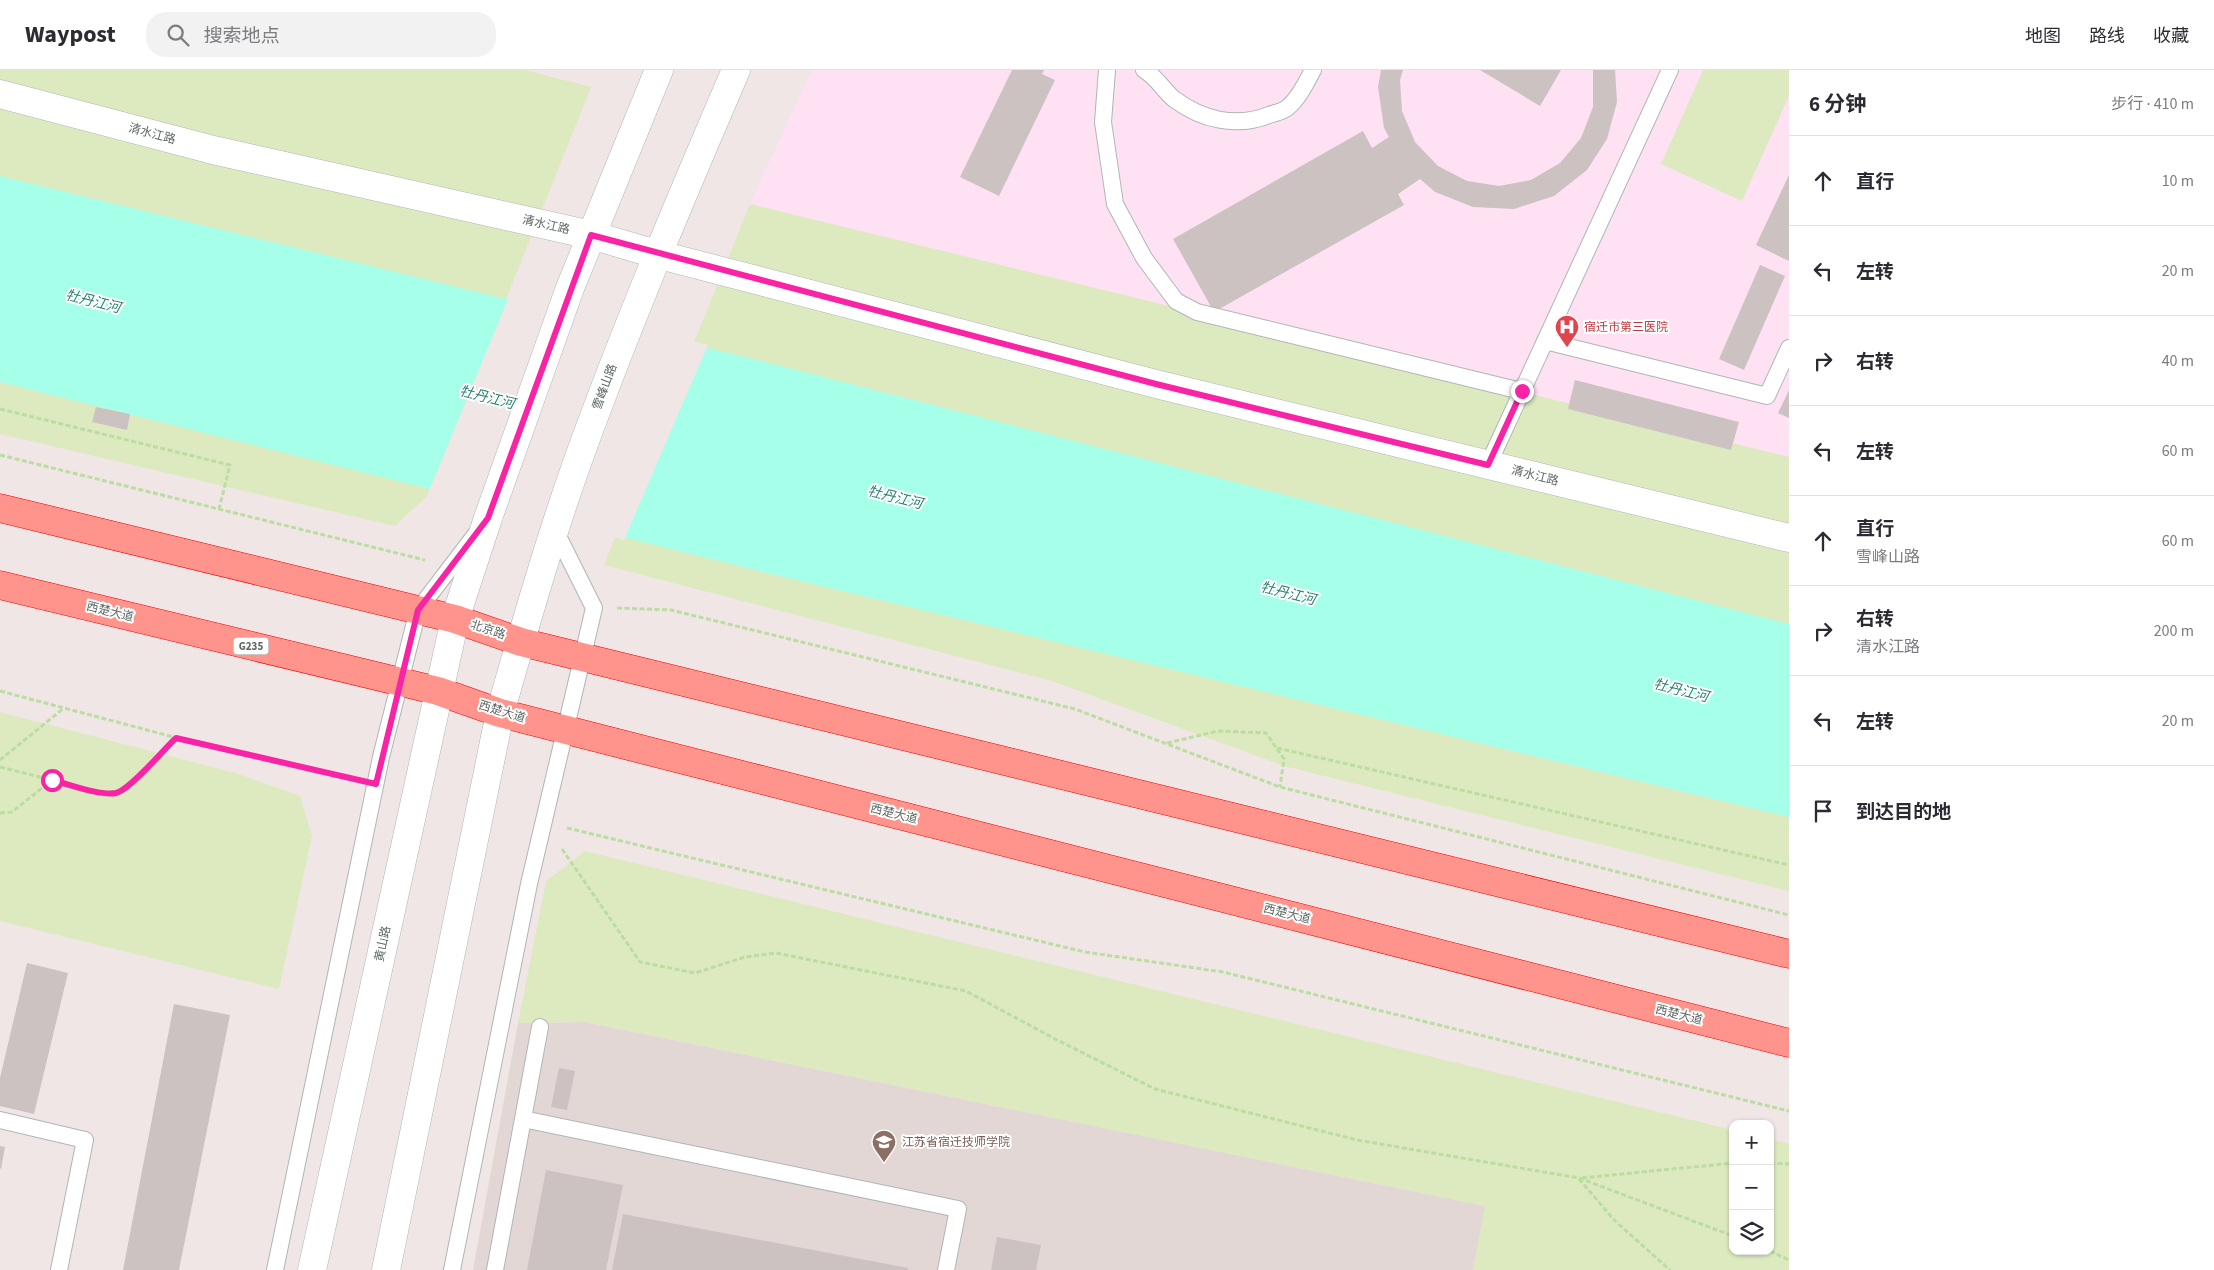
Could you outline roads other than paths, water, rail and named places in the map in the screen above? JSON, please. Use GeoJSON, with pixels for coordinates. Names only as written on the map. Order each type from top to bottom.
{"type":"FeatureCollection","features":[{"type":"Feature","properties":{"kind":"highway"},"geometry":{"type":"LineString","coordinates":[[0,508],[455,619]]}},
{"type":"Feature","properties":{"kind":"highway","name":"西楚大道"},"geometry":{"type":"LineString","coordinates":[[0,585],[438,691],[500,713],[1789,1043]]}},
{"type":"Feature","properties":{"kind":"highway","name":"北京路"},"geometry":{"type":"LineString","coordinates":[[455,619],[521,642]]}},
{"type":"Feature","properties":{"kind":"highway"},"geometry":{"type":"LineString","coordinates":[[521,642],[1789,954]]}},
{"type":"Feature","properties":{"kind":"main road"},"geometry":{"type":"LineString","coordinates":[[455,619],[488,518],[570,288],[659,70]]}},
{"type":"Feature","properties":{"kind":"main road","name":"雪峰山路"},"geometry":{"type":"LineString","coordinates":[[500,713],[576,464],[656,254],[736,70]]}},
{"type":"Feature","properties":{"kind":"main road","name":"清水江路"},"geometry":{"type":"LineString","coordinates":[[0,94],[213,150],[591,235],[656,254],[1156,384],[1789,538]]}},
{"type":"Feature","properties":{"kind":"main road","name":"黄山路"},"geometry":{"type":"LineString","coordinates":[[312,1270],[455,619]]}},
{"type":"Feature","properties":{"kind":"main road"},"geometry":{"type":"LineString","coordinates":[[386,1270],[500,713]]}},
{"type":"Feature","properties":{"kind":"lane"},"geometry":{"type":"LineString","coordinates":[[1107,70],[1103,122],[1115,204],[1144,258],[1176,301],[1197,312],[1522,391]]}},
{"type":"Feature","properties":{"kind":"lane"},"geometry":{"type":"LineString","coordinates":[[1144,70],[1152,74],[1173,98],[1196,113],[1229,123],[1256,120],[1285,109],[1299,95],[1313,70]]}},
{"type":"Feature","properties":{"kind":"lane"},"geometry":{"type":"LineString","coordinates":[[1488,465],[1670,70]]}},
{"type":"Feature","properties":{"kind":"lane"},"geometry":{"type":"LineString","coordinates":[[1545,341],[1766,396],[1789,348]]}},
{"type":"Feature","properties":{"kind":"lane"},"geometry":{"type":"LineString","coordinates":[[275,1270],[376,784],[418,610],[488,518]]}},
{"type":"Feature","properties":{"kind":"lane"},"geometry":{"type":"LineString","coordinates":[[452,1270],[528,884],[594,608],[555,530]]}},
{"type":"Feature","properties":{"kind":"lane"},"geometry":{"type":"LineString","coordinates":[[495,1270],[540,1027]]}},
{"type":"Feature","properties":{"kind":"lane"},"geometry":{"type":"LineString","coordinates":[[523,1119],[958,1209],[946,1270]]}},
{"type":"Feature","properties":{"kind":"lane"},"geometry":{"type":"LineString","coordinates":[[0,1120],[85,1140],[59,1270]]}},
{"type":"Feature","properties":{"kind":"water","name":"牡丹江河"},"geometry":{"type":"Polygon","coordinates":[[[0,176],[745,357],[1789,624],[1789,817],[767,573],[0,382],[0,176]]]}},
{"type":"Feature","properties":{"kind":"place","name":"宿迁市第三医院"},"geometry":{"type":"Point","coordinates":[1567,348]}},
{"type":"Feature","properties":{"kind":"place","name":"江苏省宿迁技师学院"},"geometry":{"type":"Point","coordinates":[884,1163]}}]}
